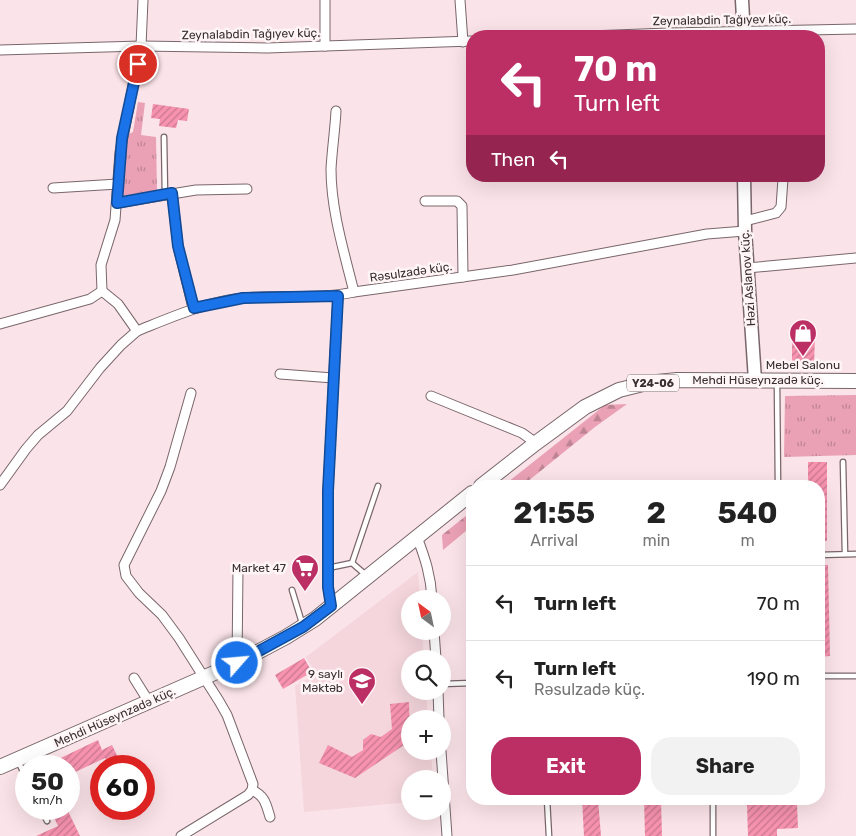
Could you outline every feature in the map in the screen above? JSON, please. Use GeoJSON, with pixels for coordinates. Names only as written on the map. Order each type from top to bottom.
{"type":"FeatureCollection","features":[{"type":"Feature","properties":{"kind":"main road"},"geometry":{"type":"LineString","coordinates":[[742,0],[744,30]]}},
{"type":"Feature","properties":{"kind":"main road","name":"Həzi Aslanov küç."},"geometry":{"type":"LineString","coordinates":[[744,182],[744,226],[755,380]]}},
{"type":"Feature","properties":{"kind":"main road","name":"Mehdi Hüseynzadə küç."},"geometry":{"type":"LineString","coordinates":[[489,480],[585,407],[620,390],[647,383],[677,380],[856,381]]}},
{"type":"Feature","properties":{"kind":"main road","name":"Mehdi Hüseynzadə küç."},"geometry":{"type":"LineString","coordinates":[[29,755],[237,663],[303,627],[466,498]]}},
{"type":"Feature","properties":{"kind":"main road","name":"Mehdi Hüseynzadə küç."},"geometry":{"type":"LineString","coordinates":[[0,767],[15,761]]}},
{"type":"Feature","properties":{"kind":"street"},"geometry":{"type":"LineString","coordinates":[[0,486],[38,435],[67,411],[100,368],[137,331],[118,304],[102,291],[101,265],[115,220],[122,138],[141,46],[143,0]]}},
{"type":"Feature","properties":{"kind":"street"},"geometry":{"type":"LineString","coordinates":[[325,0],[325,46]]}},
{"type":"Feature","properties":{"kind":"street"},"geometry":{"type":"LineString","coordinates":[[460,0],[463,42]]}},
{"type":"Feature","properties":{"kind":"street","name":"Zeynalabdin Tağıyev küç."},"geometry":{"type":"LineString","coordinates":[[825,30],[856,29]]}},
{"type":"Feature","properties":{"kind":"street","name":"Zeynalabdin Tağıyev küç."},"geometry":{"type":"LineString","coordinates":[[0,50],[141,46],[232,48],[466,42]]}},
{"type":"Feature","properties":{"kind":"street"},"geometry":{"type":"LineString","coordinates":[[336,111],[331,170],[341,238],[354,292]]}},
{"type":"Feature","properties":{"kind":"street","name":"Rəsulzadə küç."},"geometry":{"type":"LineString","coordinates":[[137,331],[194,308],[243,298],[338,296],[354,292],[513,270],[744,226],[776,213],[781,207],[783,182]]}},
{"type":"Feature","properties":{"kind":"street"},"geometry":{"type":"LineString","coordinates":[[53,188],[118,184]]}},
{"type":"Feature","properties":{"kind":"street"},"geometry":{"type":"LineString","coordinates":[[117,203],[196,190],[247,189]]}},
{"type":"Feature","properties":{"kind":"street"},"geometry":{"type":"LineString","coordinates":[[168,194],[178,246],[194,308]]}},
{"type":"Feature","properties":{"kind":"street"},"geometry":{"type":"LineString","coordinates":[[425,201],[458,201],[462,206],[463,277]]}},
{"type":"Feature","properties":{"kind":"street"},"geometry":{"type":"LineString","coordinates":[[747,268],[856,258]]}},
{"type":"Feature","properties":{"kind":"street"},"geometry":{"type":"LineString","coordinates":[[0,324],[90,299],[102,291]]}},
{"type":"Feature","properties":{"kind":"street"},"geometry":{"type":"LineString","coordinates":[[331,606],[328,587],[328,491],[338,296]]}},
{"type":"Feature","properties":{"kind":"street"},"geometry":{"type":"LineString","coordinates":[[280,374],[333,378]]}},
{"type":"Feature","properties":{"kind":"street"},"geometry":{"type":"LineString","coordinates":[[181,836],[248,795],[252,790],[253,784],[227,715],[219,701],[162,615],[139,593],[126,576],[124,565],[161,491],[170,467],[191,394]]}},
{"type":"Feature","properties":{"kind":"street"},"geometry":{"type":"LineString","coordinates":[[431,396],[522,433],[536,443]]}},
{"type":"Feature","properties":{"kind":"street"},"geometry":{"type":"LineString","coordinates":[[417,537],[431,580],[432,590]]}},
{"type":"Feature","properties":{"kind":"street"},"geometry":{"type":"LineString","coordinates":[[237,663],[238,569]]}},
{"type":"Feature","properties":{"kind":"street"},"geometry":{"type":"LineString","coordinates":[[134,678],[149,702]]}},
{"type":"Feature","properties":{"kind":"street"},"geometry":{"type":"LineString","coordinates":[[443,760],[447,836]]}},
{"type":"Feature","properties":{"kind":"street"},"geometry":{"type":"LineString","coordinates":[[252,790],[260,794],[265,800],[270,816]]}},
{"type":"Feature","properties":{"kind":"lane"},"geometry":{"type":"LineString","coordinates":[[164,138],[168,194]]}},
{"type":"Feature","properties":{"kind":"lane"},"geometry":{"type":"LineString","coordinates":[[777,380],[778,480]]}},
{"type":"Feature","properties":{"kind":"lane"},"geometry":{"type":"LineString","coordinates":[[843,462],[845,554]]}},
{"type":"Feature","properties":{"kind":"lane"},"geometry":{"type":"LineString","coordinates":[[352,563],[378,486]]}},
{"type":"Feature","properties":{"kind":"lane"},"geometry":{"type":"LineString","coordinates":[[825,555],[856,554]]}},
{"type":"Feature","properties":{"kind":"lane"},"geometry":{"type":"LineString","coordinates":[[328,568],[352,563]]}},
{"type":"Feature","properties":{"kind":"lane"},"geometry":{"type":"LineString","coordinates":[[352,563],[368,576]]}},
{"type":"Feature","properties":{"kind":"lane"},"geometry":{"type":"LineString","coordinates":[[292,590],[303,627]]}},
{"type":"Feature","properties":{"kind":"lane"},"geometry":{"type":"LineString","coordinates":[[825,676],[856,676]]}},
{"type":"Feature","properties":{"kind":"lane"},"geometry":{"type":"LineString","coordinates":[[451,684],[466,683]]}},
{"type":"Feature","properties":{"kind":"lane"},"geometry":{"type":"LineString","coordinates":[[547,805],[550,836]]}},
{"type":"Feature","properties":{"kind":"lane"},"geometry":{"type":"LineString","coordinates":[[713,805],[713,836]]}},
{"type":"Feature","properties":{"kind":"shaded area","name":"9 saylı Məktəb"},"geometry":{"type":"Polygon","coordinates":[[[418,572],[419,590],[401,590],[401,640],[423,640],[423,650],[401,650],[401,700],[427,700],[427,710],[401,710],[401,760],[432,760],[432,770],[401,770],[401,803],[304,812],[295,686],[316,674],[306,657],[418,572]]]}},
{"type":"Feature","properties":{"kind":"green space"},"geometry":{"type":"Polygon","coordinates":[[[138,102],[145,103],[141,135],[156,137],[157,191],[123,196],[127,135],[133,132],[138,102]]]}},
{"type":"Feature","properties":{"kind":"green space"},"geometry":{"type":"Polygon","coordinates":[[[856,395],[856,455],[784,457],[785,396],[856,395]]]}},
{"type":"Feature","properties":{"kind":"green space"},"geometry":{"type":"Polygon","coordinates":[[[627,404],[595,427],[529,480],[511,480],[605,405],[627,404]]]}},
{"type":"Feature","properties":{"kind":"green space"},"geometry":{"type":"Polygon","coordinates":[[[466,516],[466,531],[443,550],[442,535],[466,516]]]}},
{"type":"Feature","properties":{"kind":"building"},"geometry":{"type":"Polygon","coordinates":[[[153,104],[189,109],[187,121],[178,120],[176,128],[159,126],[160,119],[151,118],[153,104]]]}},
{"type":"Feature","properties":{"kind":"building"},"geometry":{"type":"Polygon","coordinates":[[[792,337],[815,337],[814,364],[792,364],[792,337]]]}},
{"type":"Feature","properties":{"kind":"building"},"geometry":{"type":"Polygon","coordinates":[[[808,462],[827,462],[827,541],[825,541],[825,480],[808,480],[808,462]]]}},
{"type":"Feature","properties":{"kind":"building"},"geometry":{"type":"Polygon","coordinates":[[[825,565],[828,565],[830,656],[825,656],[825,565]]]}},
{"type":"Feature","properties":{"kind":"building"},"geometry":{"type":"Polygon","coordinates":[[[304,658],[312,672],[283,689],[275,675],[304,658]]]}},
{"type":"Feature","properties":{"kind":"building"},"geometry":{"type":"Polygon","coordinates":[[[409,702],[409,710],[401,710],[401,747],[355,778],[319,763],[328,745],[352,757],[363,750],[363,740],[371,734],[381,737],[392,729],[390,704],[409,702]]]}},
{"type":"Feature","properties":{"kind":"building"},"geometry":{"type":"Polygon","coordinates":[[[98,740],[102,750],[112,745],[117,755],[90,755],[90,765],[80,770],[80,755],[67,755],[98,740]]]}},
{"type":"Feature","properties":{"kind":"building"},"geometry":{"type":"Polygon","coordinates":[[[582,805],[598,805],[601,836],[584,836],[582,805]]]}},
{"type":"Feature","properties":{"kind":"building"},"geometry":{"type":"Polygon","coordinates":[[[644,805],[661,805],[662,836],[645,836],[644,805]]]}},
{"type":"Feature","properties":{"kind":"building"},"geometry":{"type":"Polygon","coordinates":[[[747,805],[797,805],[798,828],[777,829],[777,836],[748,836],[747,805]]]}},
{"type":"Feature","properties":{"kind":"building"},"geometry":{"type":"Polygon","coordinates":[[[55,820],[72,820],[80,836],[36,836],[58,826],[55,820]]]}},
{"type":"Feature","properties":{"kind":"place","name":"Mebel Salonu"},"geometry":{"type":"Point","coordinates":[803,357]}},
{"type":"Feature","properties":{"kind":"place","name":"Market 47"},"geometry":{"type":"Point","coordinates":[305,592]}},
{"type":"Feature","properties":{"kind":"place","name":"9 saylı Məktəb"},"geometry":{"type":"Point","coordinates":[362,705]}},
{"type":"Feature","properties":{"kind":"route"},"geometry":{"type":"LineString","coordinates":[[138,64],[122,138],[117,203],[172,193],[178,246],[194,308],[243,298],[338,296],[328,491],[328,587],[331,606],[286,638],[237,663]]}}]}
